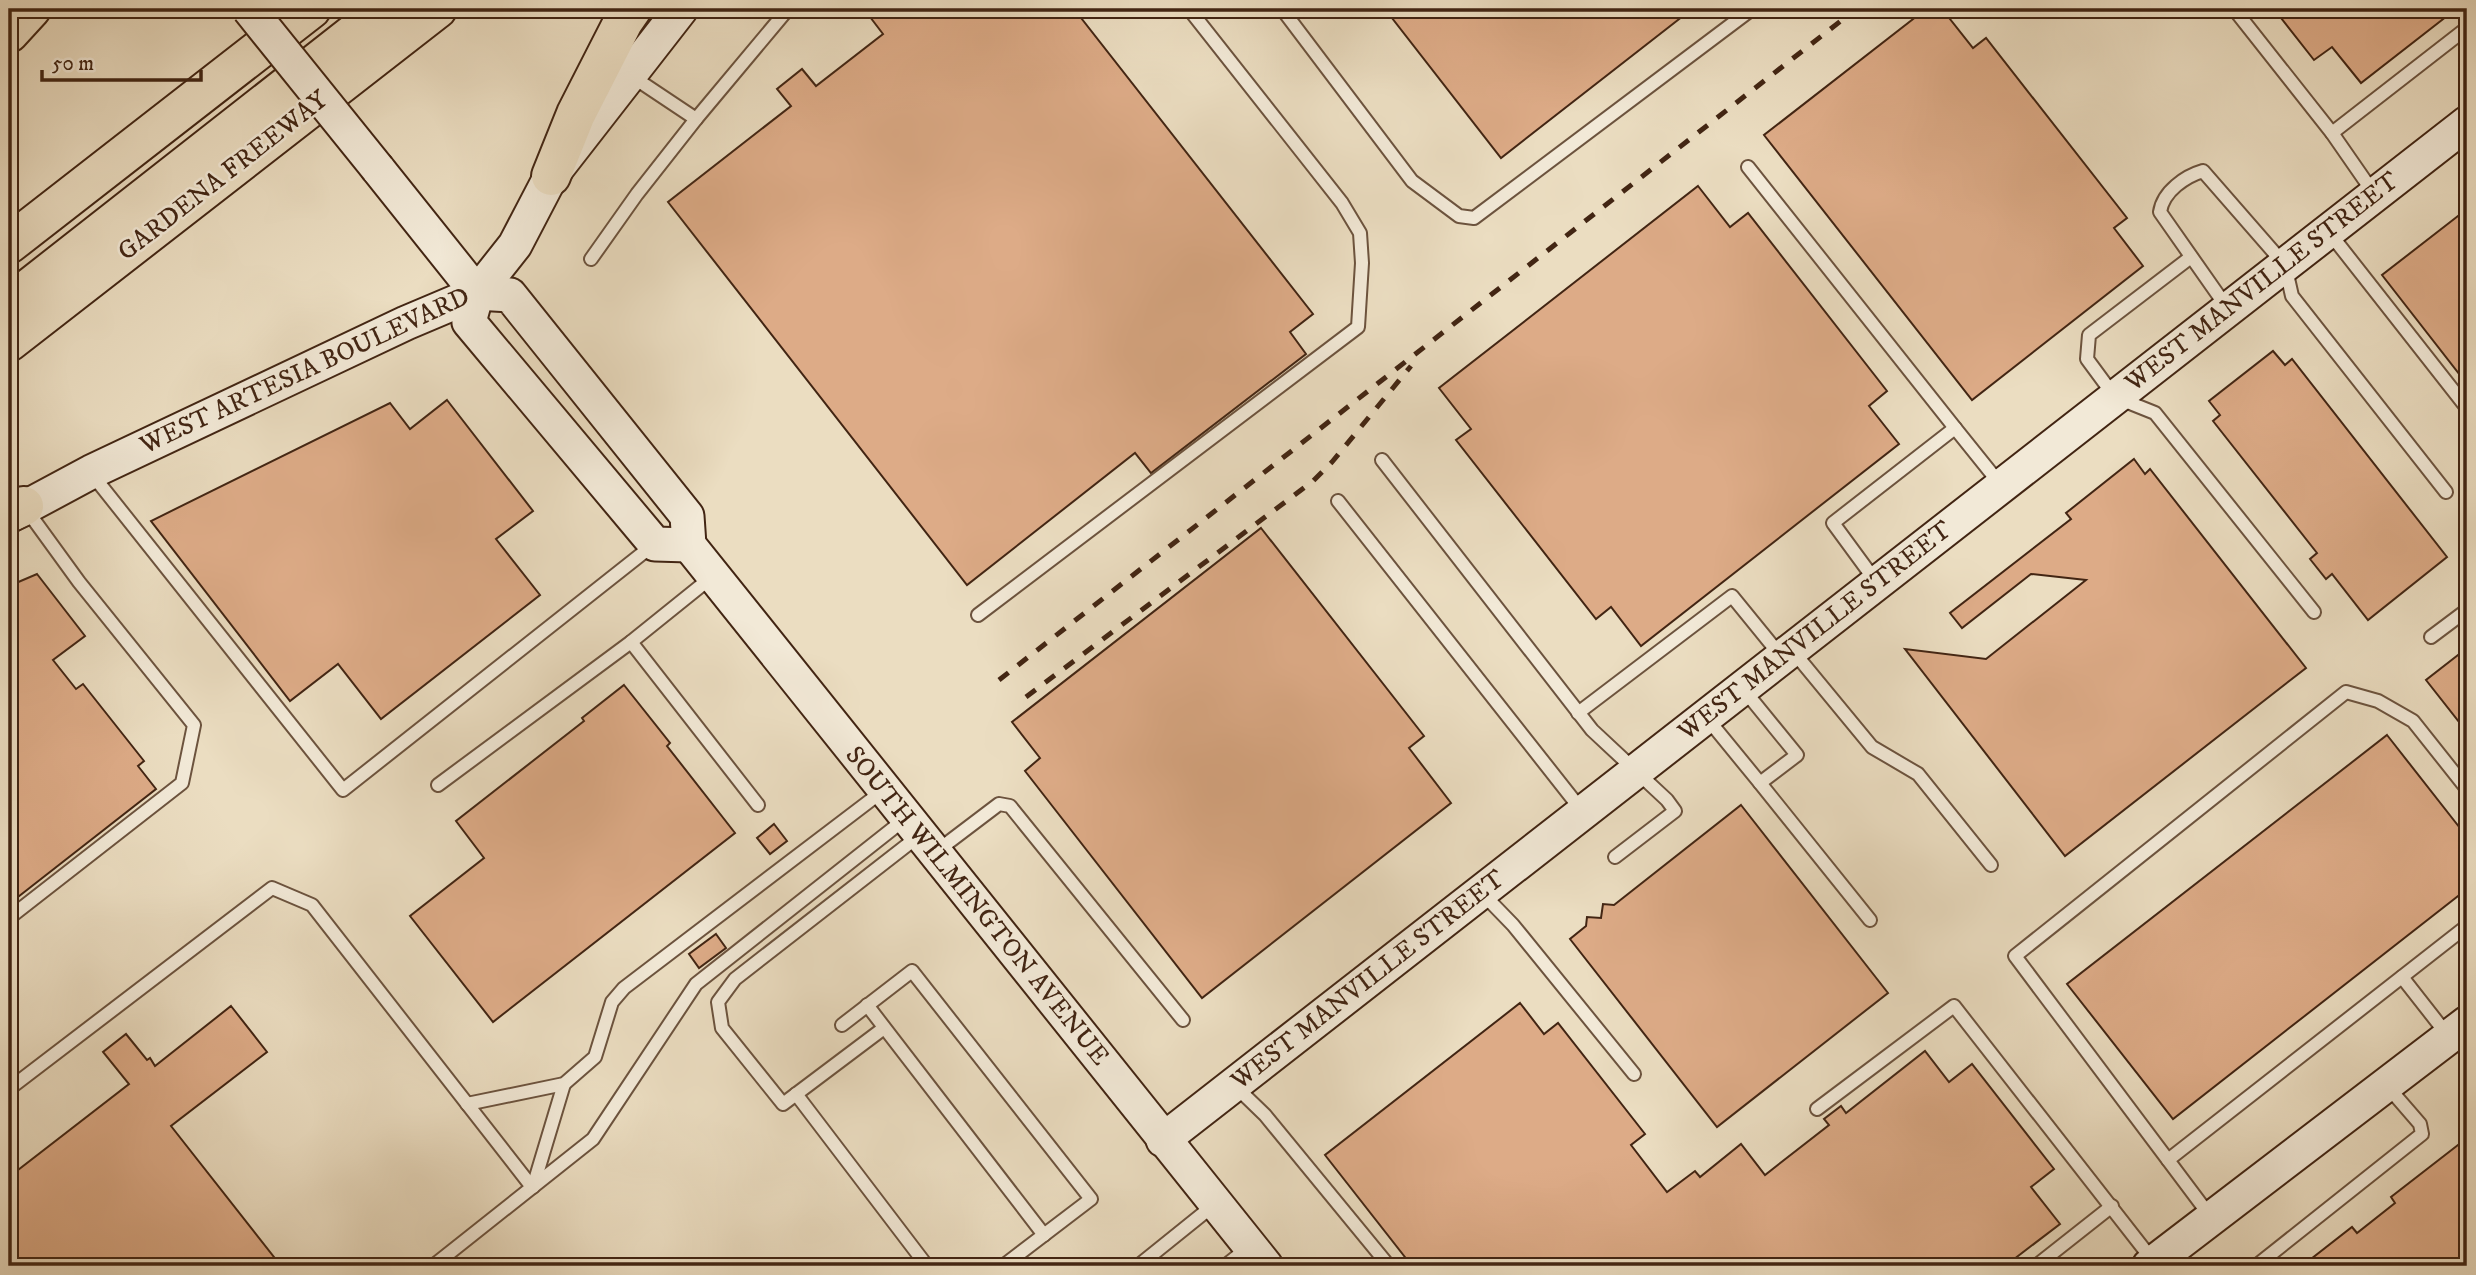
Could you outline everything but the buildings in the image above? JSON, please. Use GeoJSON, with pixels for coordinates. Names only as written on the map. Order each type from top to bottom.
{"type":"FeatureCollection","features":[{"type":"Feature","properties":{"kind":"highway"},"geometry":{"type":"LineString","coordinates":[[9,33],[31,9]]}},
{"type":"Feature","properties":{"kind":"highway"},"geometry":{"type":"LineString","coordinates":[[9,244],[312,9]]}},
{"type":"Feature","properties":{"kind":"highway"},"geometry":{"type":"LineString","coordinates":[[9,280],[356,9]]}},
{"type":"Feature","properties":{"kind":"highway"},"geometry":{"type":"LineString","coordinates":[[9,304],[385,9]]}},
{"type":"Feature","properties":{"kind":"highway","name":"GARDENA FREEWAY"},"geometry":{"type":"LineString","coordinates":[[9,342],[437,9]]}},
{"type":"Feature","properties":{"kind":"highway"},"geometry":{"type":"LineString","coordinates":[[551,176],[576,114],[632,9]]}},
{"type":"Feature","properties":{"kind":"main road"},"geometry":{"type":"LineString","coordinates":[[9,20],[21,9]]}},
{"type":"Feature","properties":{"kind":"main road"},"geometry":{"type":"LineString","coordinates":[[249,9],[477,293],[469,322],[655,544],[689,545]]}},
{"type":"Feature","properties":{"kind":"main road","name":"WEST ARTESIA BOULEVARD"},"geometry":{"type":"LineString","coordinates":[[14,512],[90,472],[406,323],[477,293],[515,245],[551,176],[681,9]]}},
{"type":"Feature","properties":{"kind":"main road","name":"WEST MANVILLE STREET"},"geometry":{"type":"LineString","coordinates":[[1163,1140],[2467,122]]}},
{"type":"Feature","properties":{"kind":"main road","name":"SOUTH WILMINGTON AVENUE"},"geometry":{"type":"LineString","coordinates":[[477,293],[510,295],[687,516],[689,545],[1216,1204],[1247,1260]]}},
{"type":"Feature","properties":{"kind":"main road"},"geometry":{"type":"LineString","coordinates":[[2162,1262],[2212,1218],[2458,1030]]}},
{"type":"Feature","properties":{"kind":"lane"},"geometry":{"type":"LineString","coordinates":[[592,259],[637,194],[788,9]]}},
{"type":"Feature","properties":{"kind":"lane"},"geometry":{"type":"LineString","coordinates":[[978,615],[1358,327],[1362,263],[1360,233],[1342,203],[1189,9]]}},
{"type":"Feature","properties":{"kind":"lane"},"geometry":{"type":"LineString","coordinates":[[1282,9],[1412,181],[1459,216],[1474,218],[1752,9]]}},
{"type":"Feature","properties":{"kind":"lane"},"geometry":{"type":"LineString","coordinates":[[2234,9],[2332,133],[2375,195]]}},
{"type":"Feature","properties":{"kind":"lane"},"geometry":{"type":"LineString","coordinates":[[2332,133],[2467,28]]}},
{"type":"Feature","properties":{"kind":"lane"},"geometry":{"type":"LineString","coordinates":[[630,75],[696,119]]}},
{"type":"Feature","properties":{"kind":"lane"},"geometry":{"type":"LineString","coordinates":[[1748,167],[2001,486]]}},
{"type":"Feature","properties":{"kind":"lane"},"geometry":{"type":"LineString","coordinates":[[2228,309],[2161,214],[2161,205],[2175,186],[2192,174],[2203,171],[2285,265],[2292,296],[2446,492]]}},
{"type":"Feature","properties":{"kind":"lane"},"geometry":{"type":"LineString","coordinates":[[2328,231],[2467,408]]}},
{"type":"Feature","properties":{"kind":"lane"},"geometry":{"type":"LineString","coordinates":[[2191,257],[2089,335],[2087,359],[2115,397],[2155,413],[2314,612]]}},
{"type":"Feature","properties":{"kind":"lane"},"geometry":{"type":"LineString","coordinates":[[1877,583],[1833,523],[1955,428]]}},
{"type":"Feature","properties":{"kind":"lane"},"geometry":{"type":"LineString","coordinates":[[1382,460],[1592,730],[1667,800],[1675,811],[1615,857]]}},
{"type":"Feature","properties":{"kind":"lane"},"geometry":{"type":"LineString","coordinates":[[90,472],[342,790],[655,544]]}},
{"type":"Feature","properties":{"kind":"lane"},"geometry":{"type":"LineString","coordinates":[[1338,502],[1583,812]]}},
{"type":"Feature","properties":{"kind":"lane"},"geometry":{"type":"LineString","coordinates":[[9,918],[182,783],[194,725],[79,582],[14,512]]}},
{"type":"Feature","properties":{"kind":"lane"},"geometry":{"type":"LineString","coordinates":[[438,785],[631,642],[713,576]]}},
{"type":"Feature","properties":{"kind":"lane"},"geometry":{"type":"LineString","coordinates":[[1578,713],[1732,596],[1872,747],[1918,774],[1991,865]]}},
{"type":"Feature","properties":{"kind":"lane"},"geometry":{"type":"LineString","coordinates":[[2431,637],[2467,610]]}},
{"type":"Feature","properties":{"kind":"lane"},"geometry":{"type":"LineString","coordinates":[[631,642],[758,805]]}},
{"type":"Feature","properties":{"kind":"lane"},"geometry":{"type":"LineString","coordinates":[[1742,688],[1797,755],[1760,783]]}},
{"type":"Feature","properties":{"kind":"lane"},"geometry":{"type":"LineString","coordinates":[[2212,1218],[2015,956],[2346,692],[2378,701],[2413,722],[2467,789]]}},
{"type":"Feature","properties":{"kind":"lane"},"geometry":{"type":"LineString","coordinates":[[1705,716],[1870,920]]}},
{"type":"Feature","properties":{"kind":"lane"},"geometry":{"type":"LineString","coordinates":[[467,1104],[564,1084],[595,1057],[612,1002],[624,988],[884,790]]}},
{"type":"Feature","properties":{"kind":"lane"},"geometry":{"type":"LineString","coordinates":[[433,1266],[593,1139],[695,984],[921,835],[999,804],[1010,806],[1183,1020]]}},
{"type":"Feature","properties":{"kind":"lane"},"geometry":{"type":"LineString","coordinates":[[884,1028],[783,1104],[722,1028],[718,1002],[734,979],[921,835]]}},
{"type":"Feature","properties":{"kind":"lane"},"geometry":{"type":"LineString","coordinates":[[9,1089],[272,888],[312,905],[533,1187]]}},
{"type":"Feature","properties":{"kind":"lane"},"geometry":{"type":"LineString","coordinates":[[1481,892],[1513,925],[1634,1074]]}},
{"type":"Feature","properties":{"kind":"lane"},"geometry":{"type":"LineString","coordinates":[[2168,1160],[2467,926]]}},
{"type":"Feature","properties":{"kind":"lane"},"geometry":{"type":"LineString","coordinates":[[842,1025],[912,971],[1091,1199],[1003,1266]]}},
{"type":"Feature","properties":{"kind":"lane"},"geometry":{"type":"LineString","coordinates":[[2402,977],[2458,1030]]}},
{"type":"Feature","properties":{"kind":"lane"},"geometry":{"type":"LineString","coordinates":[[867,1005],[1044,1235]]}},
{"type":"Feature","properties":{"kind":"lane"},"geometry":{"type":"LineString","coordinates":[[1817,1109],[1954,1006],[2112,1206],[2162,1262]]}},
{"type":"Feature","properties":{"kind":"lane"},"geometry":{"type":"LineString","coordinates":[[533,1187],[564,1084]]}},
{"type":"Feature","properties":{"kind":"lane"},"geometry":{"type":"LineString","coordinates":[[1234,1085],[1265,1115],[1390,1266]]}},
{"type":"Feature","properties":{"kind":"lane"},"geometry":{"type":"LineString","coordinates":[[2256,1266],[2422,1134],[2420,1124],[2387,1085]]}},
{"type":"Feature","properties":{"kind":"lane"},"geometry":{"type":"LineString","coordinates":[[796,1094],[928,1266]]}},
{"type":"Feature","properties":{"kind":"lane"},"geometry":{"type":"LineString","coordinates":[[1138,1266],[1216,1204]]}},
{"type":"Feature","properties":{"kind":"lane"},"geometry":{"type":"LineString","coordinates":[[2036,1266],[2112,1206]]}},
{"type":"Feature","properties":{"kind":"railway"},"geometry":{"type":"LineString","coordinates":[[999,680],[1856,9]]}},
{"type":"Feature","properties":{"kind":"railway"},"geometry":{"type":"LineString","coordinates":[[1026,697],[1313,481],[1332,462],[1411,366]]}}]}
